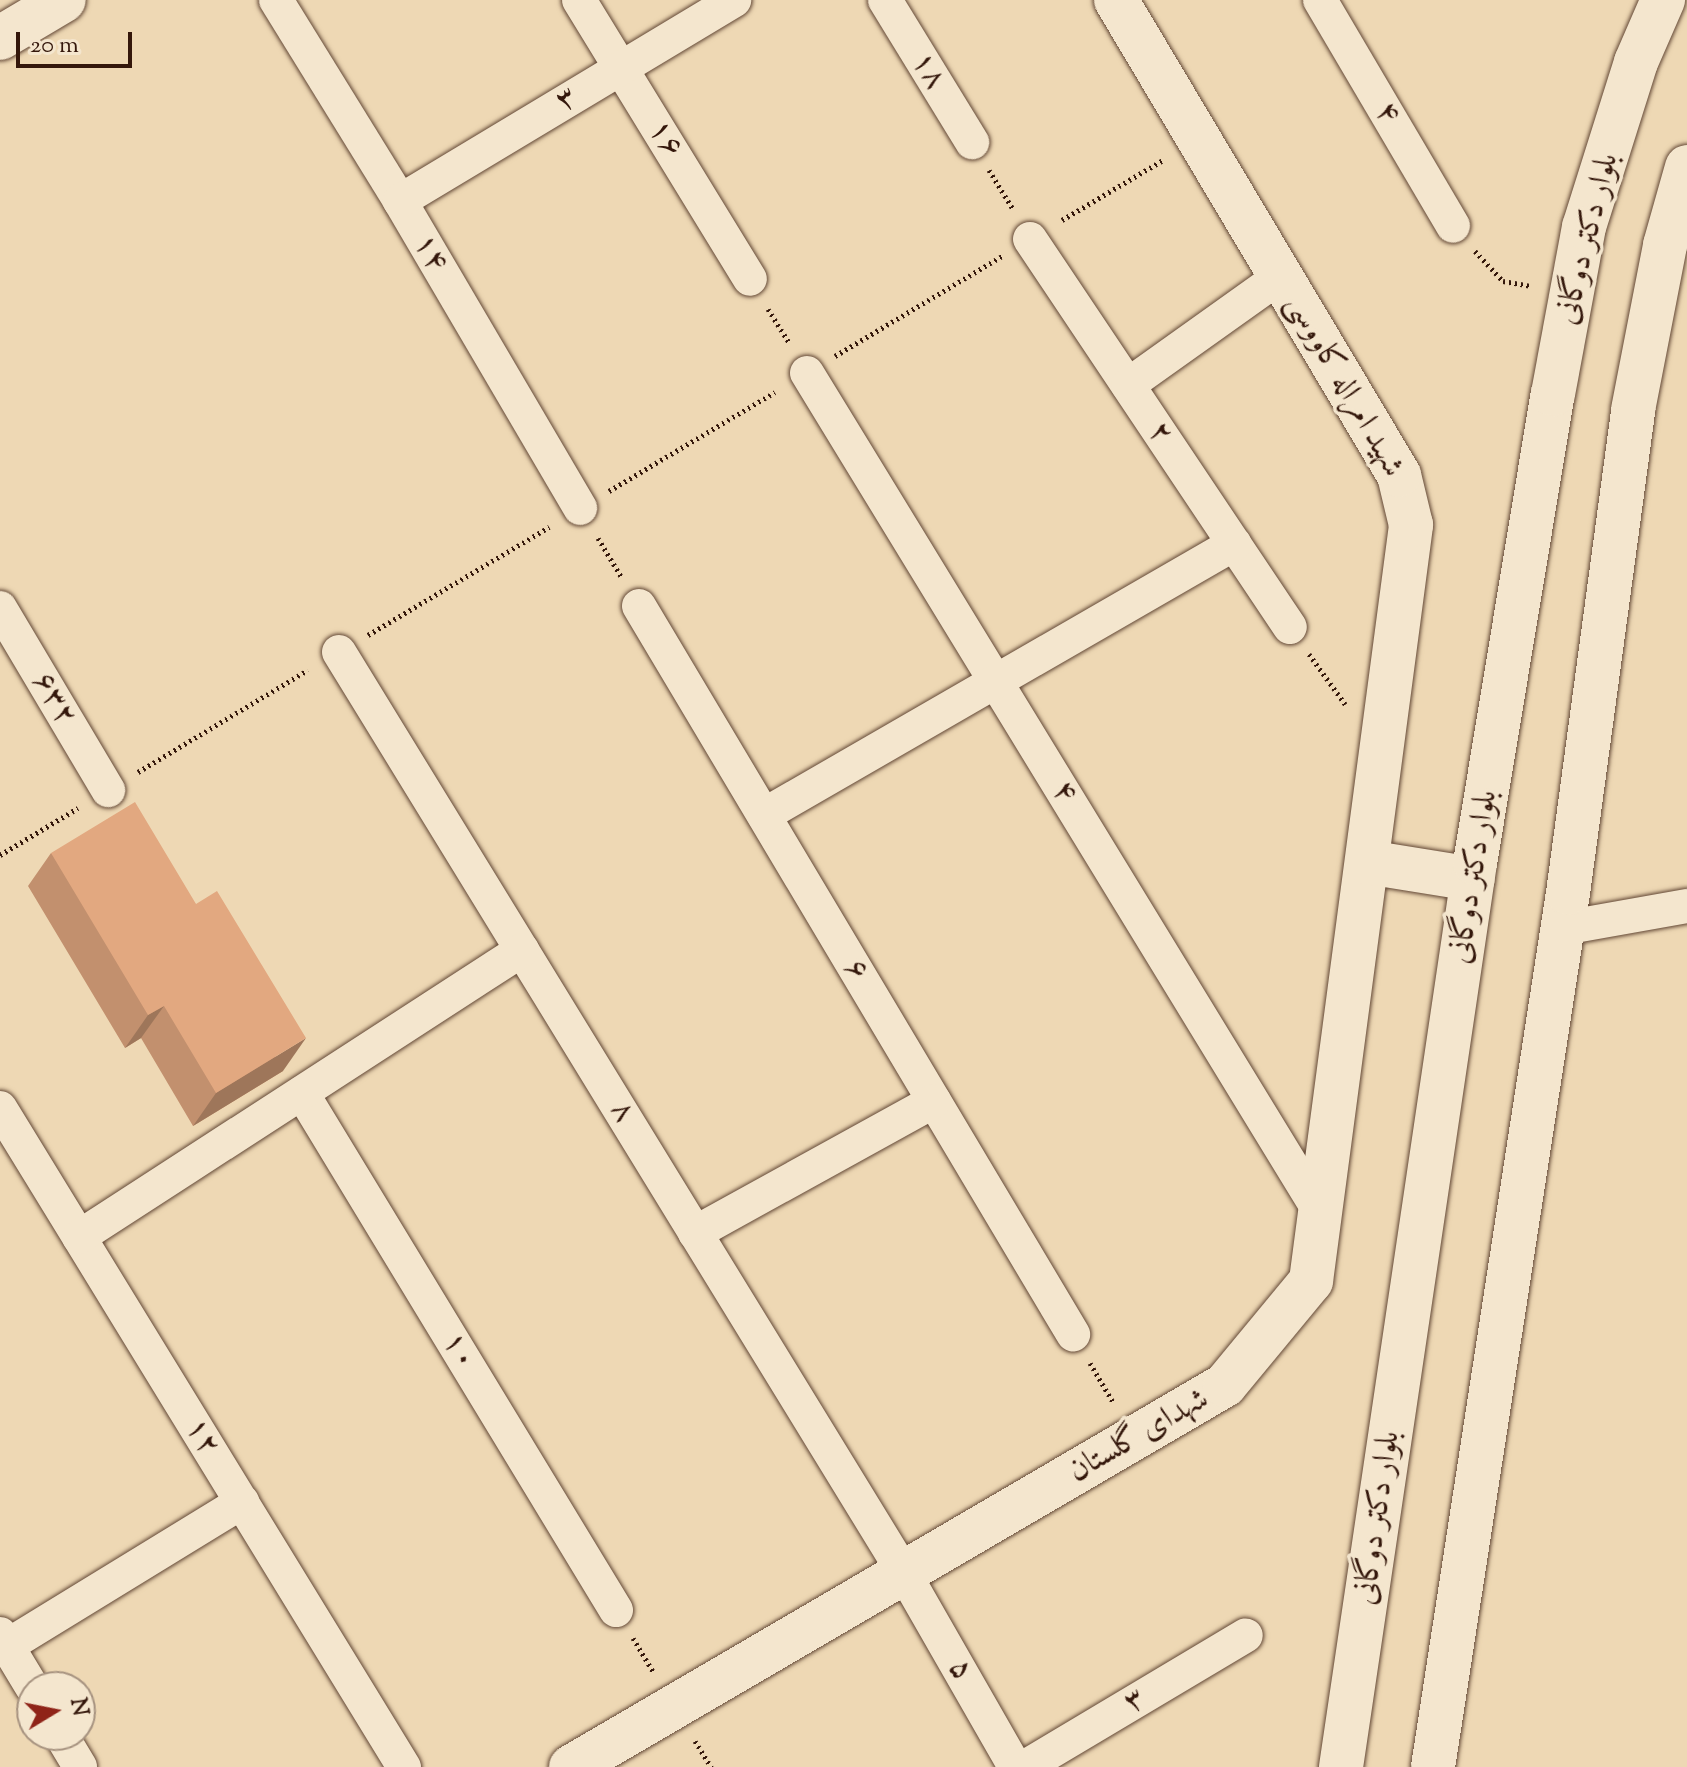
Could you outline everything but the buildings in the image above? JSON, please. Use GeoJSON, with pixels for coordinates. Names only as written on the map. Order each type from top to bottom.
{"type":"FeatureCollection","features":[{"type":"Feature","properties":{"kind":"main road"},"geometry":{"type":"LineString","coordinates":[[0,38],[64,0]]}},
{"type":"Feature","properties":{"kind":"main road","name":"شهید امراله کاووسی"},"geometry":{"type":"LineString","coordinates":[[1116,0],[1399,475],[1411,525],[1367,862]]}},
{"type":"Feature","properties":{"kind":"main road","name":"بلوار دکتر دوگانی"},"geometry":{"type":"LineString","coordinates":[[1341,1767],[1473,879],[1584,227],[1636,62],[1663,0]]}},
{"type":"Feature","properties":{"kind":"main road"},"geometry":{"type":"LineString","coordinates":[[1433,1767],[1563,928],[1633,410],[1665,245],[1687,167]]}},
{"type":"Feature","properties":{"kind":"main road"},"geometry":{"type":"LineString","coordinates":[[1367,862],[1473,879]]}},
{"type":"Feature","properties":{"kind":"main road","name":"شهدای گلستان"},"geometry":{"type":"LineString","coordinates":[[571,1767],[1225,1385],[1311,1281],[1367,862]]}},
{"type":"Feature","properties":{"kind":"street","name":"۱۴"},"geometry":{"type":"LineString","coordinates":[[276,0],[400,201],[580,508]]}},
{"type":"Feature","properties":{"kind":"street","name":"۱۶"},"geometry":{"type":"LineString","coordinates":[[579,0],[750,279]]}},
{"type":"Feature","properties":{"kind":"street","name":"۳"},"geometry":{"type":"LineString","coordinates":[[400,201],[734,0]]}},
{"type":"Feature","properties":{"kind":"street","name":"۱۸"},"geometry":{"type":"LineString","coordinates":[[885,0],[972,142]]}},
{"type":"Feature","properties":{"kind":"street","name":"۴"},"geometry":{"type":"LineString","coordinates":[[1320,0],[1453,226]]}},
{"type":"Feature","properties":{"kind":"street","name":"۲"},"geometry":{"type":"LineString","coordinates":[[1030,239],[1290,627]]}},
{"type":"Feature","properties":{"kind":"street"},"geometry":{"type":"LineString","coordinates":[[1128,385],[1281,276]]}},
{"type":"Feature","properties":{"kind":"street","name":"۴"},"geometry":{"type":"LineString","coordinates":[[807,373],[1320,1212]]}},
{"type":"Feature","properties":{"kind":"street"},"geometry":{"type":"LineString","coordinates":[[764,815],[1234,544]]}},
{"type":"Feature","properties":{"kind":"street","name":"۶"},"geometry":{"type":"LineString","coordinates":[[639,606],[1073,1334]]}},
{"type":"Feature","properties":{"kind":"street","name":"۶۳۲"},"geometry":{"type":"LineString","coordinates":[[0,608],[108,790]]}},
{"type":"Feature","properties":{"kind":"street","name":"۸"},"geometry":{"type":"LineString","coordinates":[[339,652],[904,1573]]}},
{"type":"Feature","properties":{"kind":"street"},"geometry":{"type":"LineString","coordinates":[[1563,928],[1687,906]]}},
{"type":"Feature","properties":{"kind":"street"},"geometry":{"type":"LineString","coordinates":[[79,1237],[522,950]]}},
{"type":"Feature","properties":{"kind":"street","name":"۱۰"},"geometry":{"type":"LineString","coordinates":[[302,1093],[616,1610]]}},
{"type":"Feature","properties":{"kind":"street"},"geometry":{"type":"LineString","coordinates":[[695,1233],[934,1101]]}},
{"type":"Feature","properties":{"kind":"street","name":"۱۲"},"geometry":{"type":"LineString","coordinates":[[0,1108],[404,1767]]}},
{"type":"Feature","properties":{"kind":"street"},"geometry":{"type":"LineString","coordinates":[[22,1671],[4,1640],[242,1502]]}},
{"type":"Feature","properties":{"kind":"street","name":"۵"},"geometry":{"type":"LineString","coordinates":[[904,1573],[1015,1767]]}},
{"type":"Feature","properties":{"kind":"street","name":"۳"},"geometry":{"type":"LineString","coordinates":[[1025,1767],[1246,1635]]}},
{"type":"Feature","properties":{"kind":"path"},"geometry":{"type":"LineString","coordinates":[[972,142],[1030,239]]}},
{"type":"Feature","properties":{"kind":"path"},"geometry":{"type":"LineString","coordinates":[[1453,226],[1503,281],[1572,293]]}},
{"type":"Feature","properties":{"kind":"path"},"geometry":{"type":"LineString","coordinates":[[750,279],[807,373]]}},
{"type":"Feature","properties":{"kind":"path"},"geometry":{"type":"LineString","coordinates":[[580,508],[639,606]]}},
{"type":"Feature","properties":{"kind":"path"},"geometry":{"type":"LineString","coordinates":[[1290,627],[1381,755]]}},
{"type":"Feature","properties":{"kind":"path"},"geometry":{"type":"LineString","coordinates":[[1073,1334],[1135,1438]]}},
{"type":"Feature","properties":{"kind":"path"},"geometry":{"type":"LineString","coordinates":[[616,1610],[675,1706]]}}]}
